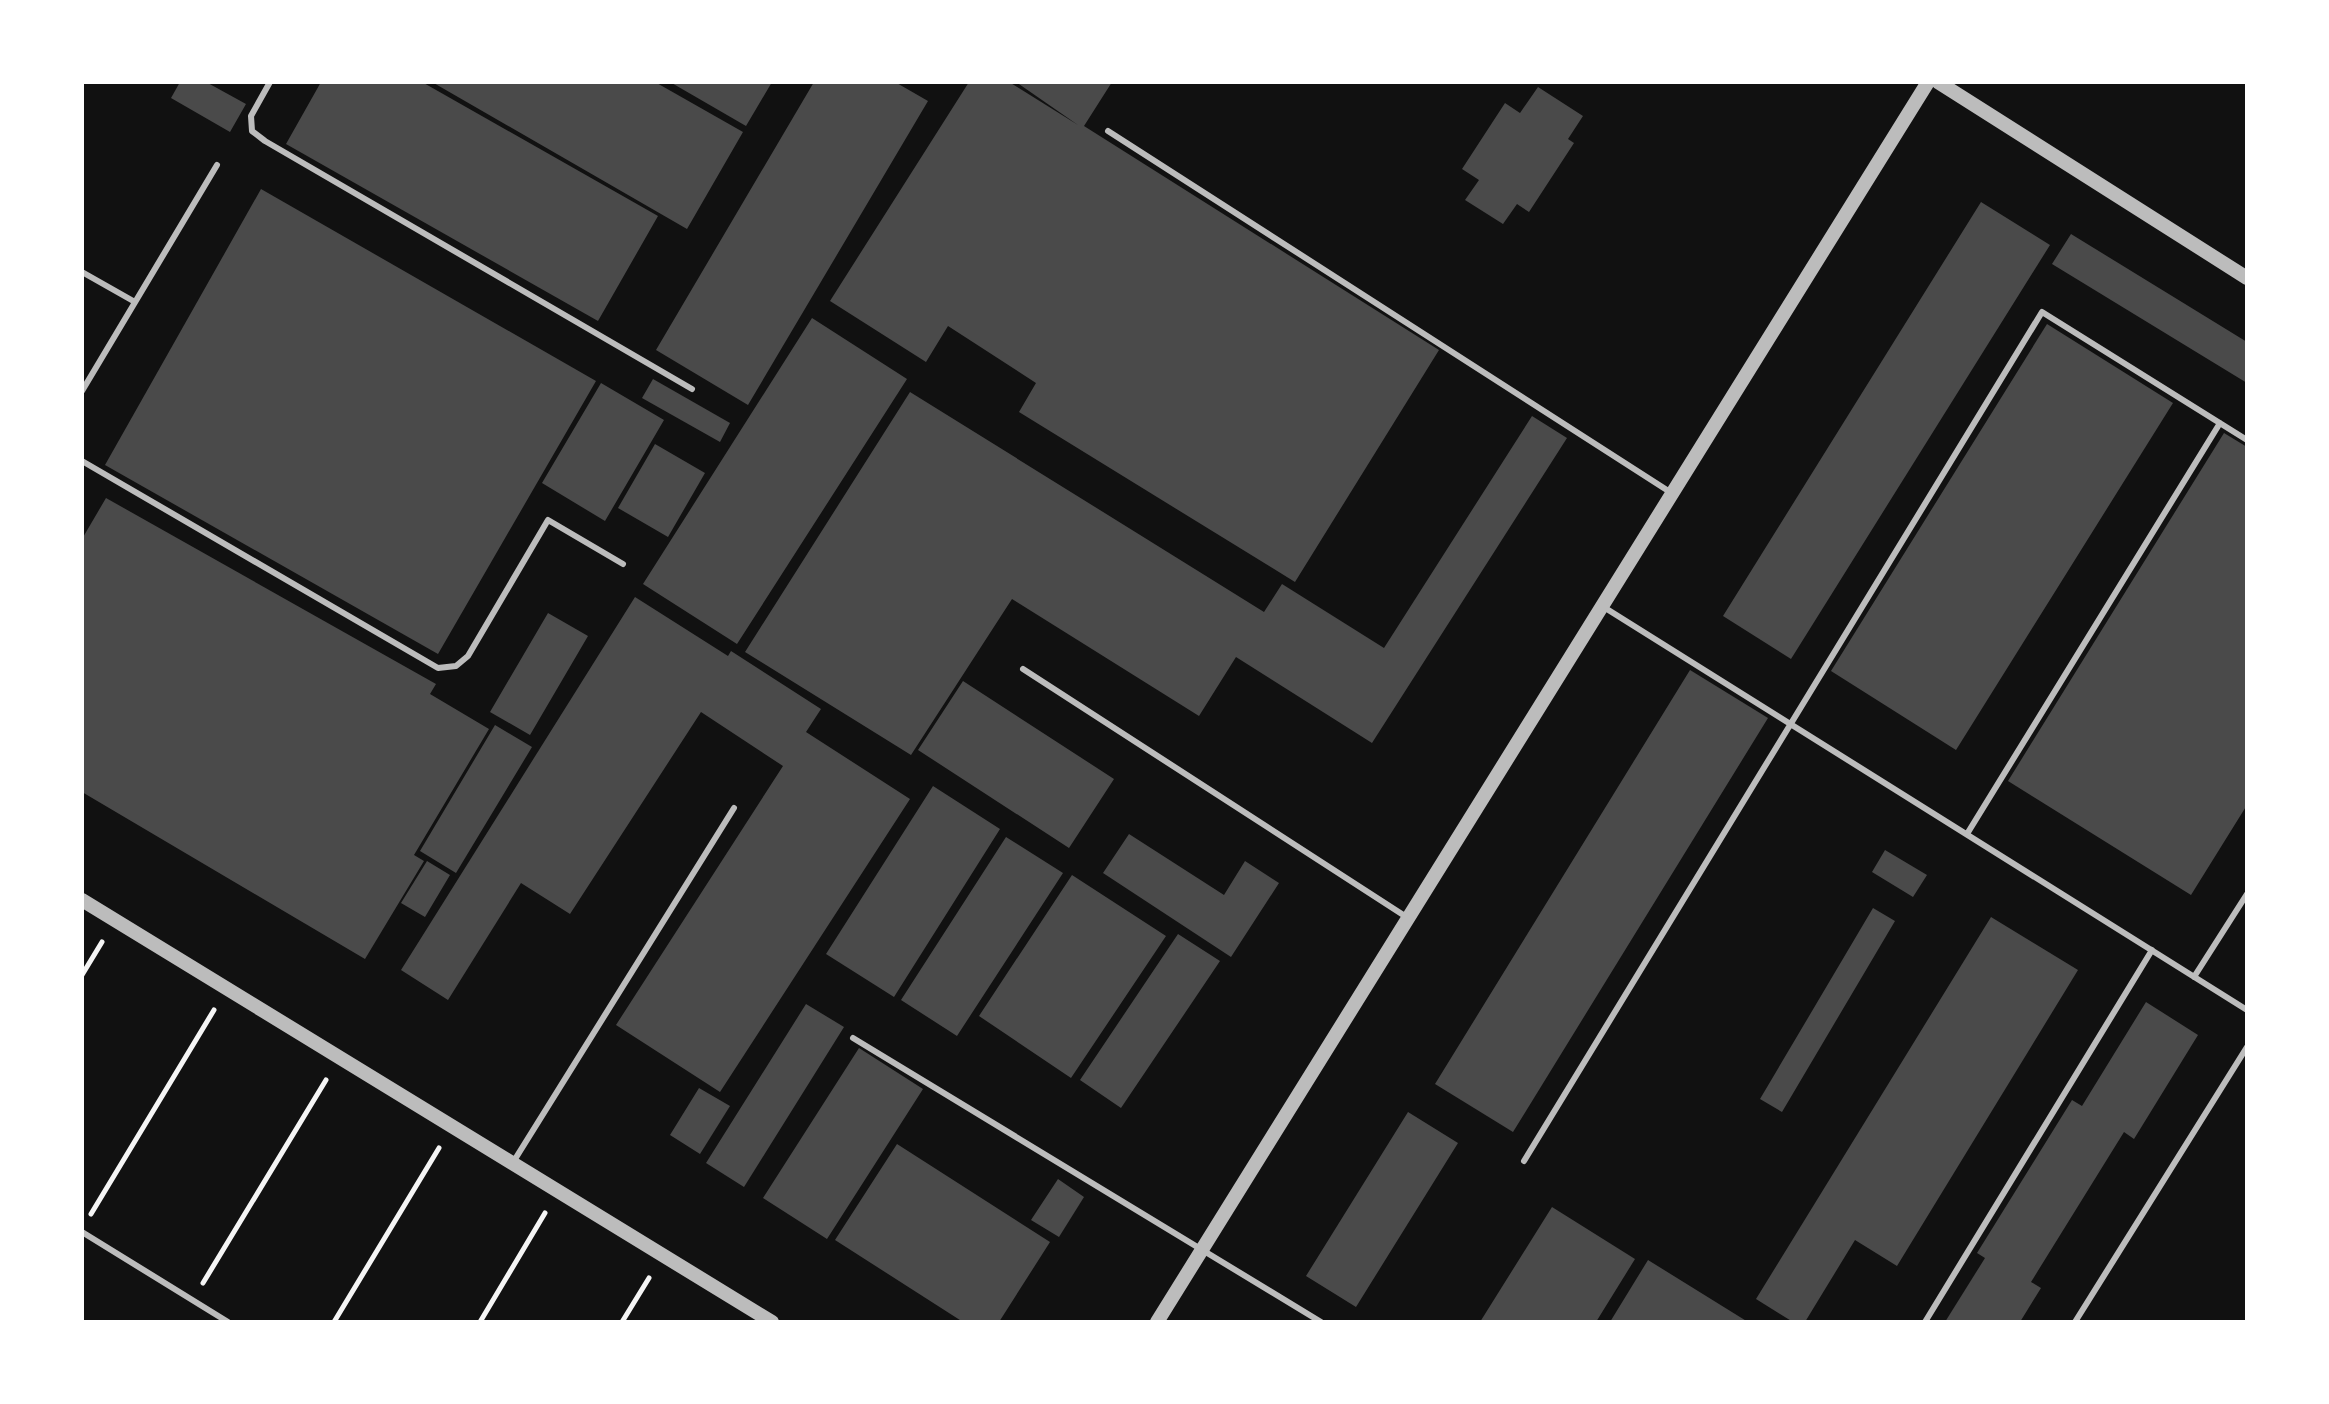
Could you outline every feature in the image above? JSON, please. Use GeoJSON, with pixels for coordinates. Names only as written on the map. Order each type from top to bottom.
{"type":"FeatureCollection","features":[{"type":"Feature","properties":{"kind":"street"},"geometry":{"type":"LineString","coordinates":[[1157,1322],[1928,82]]}},
{"type":"Feature","properties":{"kind":"street"},"geometry":{"type":"LineString","coordinates":[[1938,82],[2247,278]]}},
{"type":"Feature","properties":{"kind":"street"},"geometry":{"type":"LineString","coordinates":[[82,900],[772,1322]]}},
{"type":"Feature","properties":{"kind":"lane"},"geometry":{"type":"LineString","coordinates":[[270,82],[251,116],[252,131],[265,141],[692,389]]}},
{"type":"Feature","properties":{"kind":"lane"},"geometry":{"type":"LineString","coordinates":[[1108,131],[1672,493]]}},
{"type":"Feature","properties":{"kind":"lane"},"geometry":{"type":"LineString","coordinates":[[82,391],[217,165]]}},
{"type":"Feature","properties":{"kind":"lane"},"geometry":{"type":"LineString","coordinates":[[82,272],[135,302]]}},
{"type":"Feature","properties":{"kind":"lane"},"geometry":{"type":"LineString","coordinates":[[1524,1161],[2042,312],[2247,440]]}},
{"type":"Feature","properties":{"kind":"lane"},"geometry":{"type":"LineString","coordinates":[[1967,834],[2220,423]]}},
{"type":"Feature","properties":{"kind":"lane"},"geometry":{"type":"LineString","coordinates":[[82,461],[438,668],[456,666],[468,656],[548,520],[623,564]]}},
{"type":"Feature","properties":{"kind":"lane"},"geometry":{"type":"LineString","coordinates":[[1602,606],[2247,1010]]}},
{"type":"Feature","properties":{"kind":"lane"},"geometry":{"type":"LineString","coordinates":[[1023,669],[1408,918]]}},
{"type":"Feature","properties":{"kind":"lane"},"geometry":{"type":"LineString","coordinates":[[512,1164],[734,808]]}},
{"type":"Feature","properties":{"kind":"lane"},"geometry":{"type":"LineString","coordinates":[[2194,977],[2247,894]]}},
{"type":"Feature","properties":{"kind":"lane"},"geometry":{"type":"LineString","coordinates":[[1925,1322],[2152,950]]}},
{"type":"Feature","properties":{"kind":"lane"},"geometry":{"type":"LineString","coordinates":[[853,1038],[1201,1252],[1321,1322]]}},
{"type":"Feature","properties":{"kind":"lane"},"geometry":{"type":"LineString","coordinates":[[2075,1322],[2247,1047]]}},
{"type":"Feature","properties":{"kind":"lane"},"geometry":{"type":"LineString","coordinates":[[82,1232],[228,1322]]}},
{"type":"Feature","properties":{"kind":"path"},"geometry":{"type":"LineString","coordinates":[[82,975],[115,920]]}},
{"type":"Feature","properties":{"kind":"path"},"geometry":{"type":"LineString","coordinates":[[90,1215],[227,989]]}},
{"type":"Feature","properties":{"kind":"path"},"geometry":{"type":"LineString","coordinates":[[193,1300],[339,1057]]}},
{"type":"Feature","properties":{"kind":"path"},"geometry":{"type":"LineString","coordinates":[[334,1322],[452,1127]]}},
{"type":"Feature","properties":{"kind":"path"},"geometry":{"type":"LineString","coordinates":[[480,1322],[559,1192]]}},
{"type":"Feature","properties":{"kind":"path"},"geometry":{"type":"LineString","coordinates":[[622,1322],[663,1255]]}},
{"type":"Feature","properties":{"kind":"building"},"geometry":{"type":"Polygon","coordinates":[[[180,82],[206,82],[246,104],[230,132],[171,98],[180,82]]]}},
{"type":"Feature","properties":{"kind":"building"},"geometry":{"type":"Polygon","coordinates":[[[321,82],[422,82],[658,216],[598,321],[286,144],[321,82]]]}},
{"type":"Feature","properties":{"kind":"building"},"geometry":{"type":"Polygon","coordinates":[[[432,82],[655,82],[743,132],[687,229],[432,82]]]}},
{"type":"Feature","properties":{"kind":"building"},"geometry":{"type":"Polygon","coordinates":[[[670,82],[772,82],[746,126],[670,82]]]}},
{"type":"Feature","properties":{"kind":"building"},"geometry":{"type":"Polygon","coordinates":[[[814,82],[895,82],[928,101],[748,405],[656,350],[814,82]]]}},
{"type":"Feature","properties":{"kind":"building"},"geometry":{"type":"Polygon","coordinates":[[[969,82],[1009,82],[1078,125],[1016,82],[1112,82],[1084,126],[1439,350],[1295,582],[1019,412],[1036,383],[948,326],[926,362],[830,301],[969,82]]]}},
{"type":"Feature","properties":{"kind":"building"},"geometry":{"type":"Polygon","coordinates":[[[1538,87],[1583,116],[1568,139],[1574,143],[1529,212],[1517,204],[1503,224],[1465,200],[1479,180],[1462,169],[1505,103],[1520,113],[1538,87]]]}},
{"type":"Feature","properties":{"kind":"building"},"geometry":{"type":"Polygon","coordinates":[[[261,189],[596,381],[438,654],[105,465],[261,189]]]}},
{"type":"Feature","properties":{"kind":"building"},"geometry":{"type":"Polygon","coordinates":[[[1981,202],[2050,245],[1791,659],[1723,616],[1981,202]]]}},
{"type":"Feature","properties":{"kind":"building"},"geometry":{"type":"Polygon","coordinates":[[[2071,234],[2247,342],[2247,383],[2052,264],[2071,234]]]}},
{"type":"Feature","properties":{"kind":"building"},"geometry":{"type":"Polygon","coordinates":[[[812,318],[907,379],[737,644],[643,584],[812,318]]]}},
{"type":"Feature","properties":{"kind":"building"},"geometry":{"type":"Polygon","coordinates":[[[2047,324],[2173,403],[1956,750],[1831,671],[2047,324]]]}},
{"type":"Feature","properties":{"kind":"building"},"geometry":{"type":"Polygon","coordinates":[[[653,379],[730,423],[720,442],[642,398],[653,379]]]}},
{"type":"Feature","properties":{"kind":"building"},"geometry":{"type":"Polygon","coordinates":[[[601,383],[664,420],[605,521],[542,483],[601,383]]]}},
{"type":"Feature","properties":{"kind":"building"},"geometry":{"type":"Polygon","coordinates":[[[910,392],[1264,612],[1282,584],[1384,648],[1532,416],[1567,438],[1372,743],[1236,657],[1199,716],[1012,599],[911,755],[745,652],[910,392]]]}},
{"type":"Feature","properties":{"kind":"building"},"geometry":{"type":"Polygon","coordinates":[[[2224,433],[2247,447],[2247,805],[2191,895],[2008,781],[2224,433]]]}},
{"type":"Feature","properties":{"kind":"building"},"geometry":{"type":"Polygon","coordinates":[[[655,444],[705,473],[668,537],[618,508],[655,444]]]}},
{"type":"Feature","properties":{"kind":"building"},"geometry":{"type":"Polygon","coordinates":[[[106,498],[436,684],[430,694],[489,729],[414,855],[424,861],[365,959],[82,792],[82,539],[106,498]]]}},
{"type":"Feature","properties":{"kind":"building"},"geometry":{"type":"Polygon","coordinates":[[[635,597],[728,656],[731,651],[821,709],[806,732],[910,799],[720,1092],[616,1025],[783,766],[701,712],[570,914],[521,883],[448,1000],[401,970],[635,597]]]}},
{"type":"Feature","properties":{"kind":"building"},"geometry":{"type":"Polygon","coordinates":[[[548,613],[588,636],[530,735],[490,712],[548,613]]]}},
{"type":"Feature","properties":{"kind":"building"},"geometry":{"type":"Polygon","coordinates":[[[1690,670],[1768,718],[1513,1132],[1435,1084],[1690,670]]]}},
{"type":"Feature","properties":{"kind":"building"},"geometry":{"type":"Polygon","coordinates":[[[963,681],[1114,779],[1069,848],[918,750],[963,681]]]}},
{"type":"Feature","properties":{"kind":"building"},"geometry":{"type":"Polygon","coordinates":[[[495,725],[532,747],[456,873],[420,851],[495,725]]]}},
{"type":"Feature","properties":{"kind":"building"},"geometry":{"type":"Polygon","coordinates":[[[933,786],[1000,829],[894,997],[826,954],[933,786]]]}},
{"type":"Feature","properties":{"kind":"building"},"geometry":{"type":"Polygon","coordinates":[[[1129,834],[1224,895],[1245,861],[1279,883],[1231,957],[1103,873],[1129,834]]]}},
{"type":"Feature","properties":{"kind":"building"},"geometry":{"type":"Polygon","coordinates":[[[1006,837],[1063,873],[957,1036],[901,1000],[1006,837]]]}},
{"type":"Feature","properties":{"kind":"building"},"geometry":{"type":"Polygon","coordinates":[[[1885,850],[1927,875],[1913,897],[1872,872],[1885,850]]]}},
{"type":"Feature","properties":{"kind":"building"},"geometry":{"type":"Polygon","coordinates":[[[427,861],[450,875],[425,917],[401,903],[427,861]]]}},
{"type":"Feature","properties":{"kind":"building"},"geometry":{"type":"Polygon","coordinates":[[[1072,875],[1166,936],[1071,1078],[979,1016],[1072,875]]]}},
{"type":"Feature","properties":{"kind":"building"},"geometry":{"type":"Polygon","coordinates":[[[1873,908],[1895,921],[1782,1112],[1760,1099],[1873,908]]]}},
{"type":"Feature","properties":{"kind":"building"},"geometry":{"type":"Polygon","coordinates":[[[1991,917],[2078,970],[1897,1266],[1855,1240],[1805,1322],[1793,1322],[1756,1299],[1991,917]]]}},
{"type":"Feature","properties":{"kind":"building"},"geometry":{"type":"Polygon","coordinates":[[[1178,934],[1220,961],[1121,1108],[1080,1080],[1178,934]]]}},
{"type":"Feature","properties":{"kind":"building"},"geometry":{"type":"Polygon","coordinates":[[[2146,1002],[2198,1035],[2134,1139],[2124,1132],[2031,1282],[2041,1288],[2020,1322],[1945,1322],[1985,1258],[1977,1253],[2072,1100],[2082,1106],[2146,1002]]]}},
{"type":"Feature","properties":{"kind":"building"},"geometry":{"type":"Polygon","coordinates":[[[806,1004],[844,1027],[744,1187],[706,1163],[806,1004]]]}},
{"type":"Feature","properties":{"kind":"building"},"geometry":{"type":"Polygon","coordinates":[[[859,1048],[923,1089],[827,1239],[763,1198],[859,1048]]]}},
{"type":"Feature","properties":{"kind":"building"},"geometry":{"type":"Polygon","coordinates":[[[699,1088],[730,1106],[700,1154],[670,1135],[699,1088]]]}},
{"type":"Feature","properties":{"kind":"building"},"geometry":{"type":"Polygon","coordinates":[[[1408,1112],[1458,1143],[1356,1307],[1306,1276],[1408,1112]]]}},
{"type":"Feature","properties":{"kind":"building"},"geometry":{"type":"Polygon","coordinates":[[[897,1144],[1050,1242],[999,1322],[963,1322],[835,1240],[897,1144]]]}},
{"type":"Feature","properties":{"kind":"building"},"geometry":{"type":"Polygon","coordinates":[[[1058,1179],[1084,1197],[1059,1237],[1031,1220],[1058,1179]]]}},
{"type":"Feature","properties":{"kind":"building"},"geometry":{"type":"Polygon","coordinates":[[[1552,1207],[1635,1259],[1596,1322],[1480,1322],[1552,1207]]]}},
{"type":"Feature","properties":{"kind":"building"},"geometry":{"type":"Polygon","coordinates":[[[1648,1260],[1748,1322],[1610,1322],[1648,1260]]]}}]}
